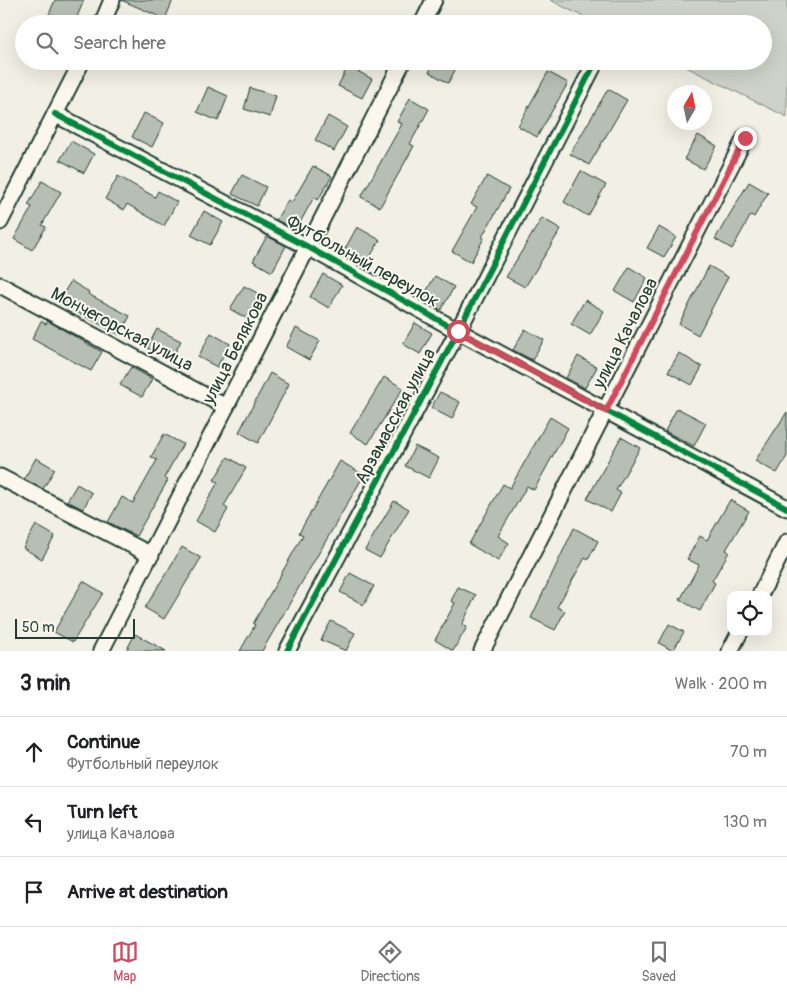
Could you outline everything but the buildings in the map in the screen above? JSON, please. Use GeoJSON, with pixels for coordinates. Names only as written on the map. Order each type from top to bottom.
{"type":"FeatureCollection","features":[{"type":"Feature","properties":{"kind":"street"},"geometry":{"type":"LineString","coordinates":[[106,15],[112,0]]}},
{"type":"Feature","properties":{"kind":"street"},"geometry":{"type":"LineString","coordinates":[[426,15],[434,0]]}},
{"type":"Feature","properties":{"kind":"street"},"geometry":{"type":"LineString","coordinates":[[0,222],[77,70]]}},
{"type":"Feature","properties":{"kind":"street","name":"улица Белякова"},"geometry":{"type":"LineString","coordinates":[[101,651],[398,70]]}},
{"type":"Feature","properties":{"kind":"street","name":"Арзамасская улица"},"geometry":{"type":"LineString","coordinates":[[287,651],[458,331],[591,70]]}},
{"type":"Feature","properties":{"kind":"street","name":"Футбольный переулок"},"geometry":{"type":"LineString","coordinates":[[55,114],[308,247],[458,331],[787,508]]}},
{"type":"Feature","properties":{"kind":"street","name":"улица Качалова"},"geometry":{"type":"LineString","coordinates":[[482,651],[745,138]]}},
{"type":"Feature","properties":{"kind":"street","name":"Мончегорская улица"},"geometry":{"type":"LineString","coordinates":[[0,285],[226,407]]}},
{"type":"Feature","properties":{"kind":"street"},"geometry":{"type":"LineString","coordinates":[[0,476],[150,554]]}},
{"type":"Feature","properties":{"kind":"street"},"geometry":{"type":"LineString","coordinates":[[762,591],[787,542]]}},
{"type":"Feature","properties":{"kind":"street"},"geometry":{"type":"LineString","coordinates":[[730,651],[738,636]]}},
{"type":"Feature","properties":{"kind":"shaded area"},"geometry":{"type":"Polygon","coordinates":[[[550,0],[787,0],[787,117],[692,70],[772,70],[772,15],[580,15],[550,0]]]}},
{"type":"Feature","properties":{"kind":"cycle path"},"geometry":{"type":"LineString","coordinates":[[287,651],[458,331],[591,70]]}},
{"type":"Feature","properties":{"kind":"cycle path"},"geometry":{"type":"LineString","coordinates":[[55,114],[308,247],[458,331],[787,508]]}},
{"type":"Feature","properties":{"kind":"route"},"geometry":{"type":"LineString","coordinates":[[458,331],[606,411],[745,138]]}}]}
